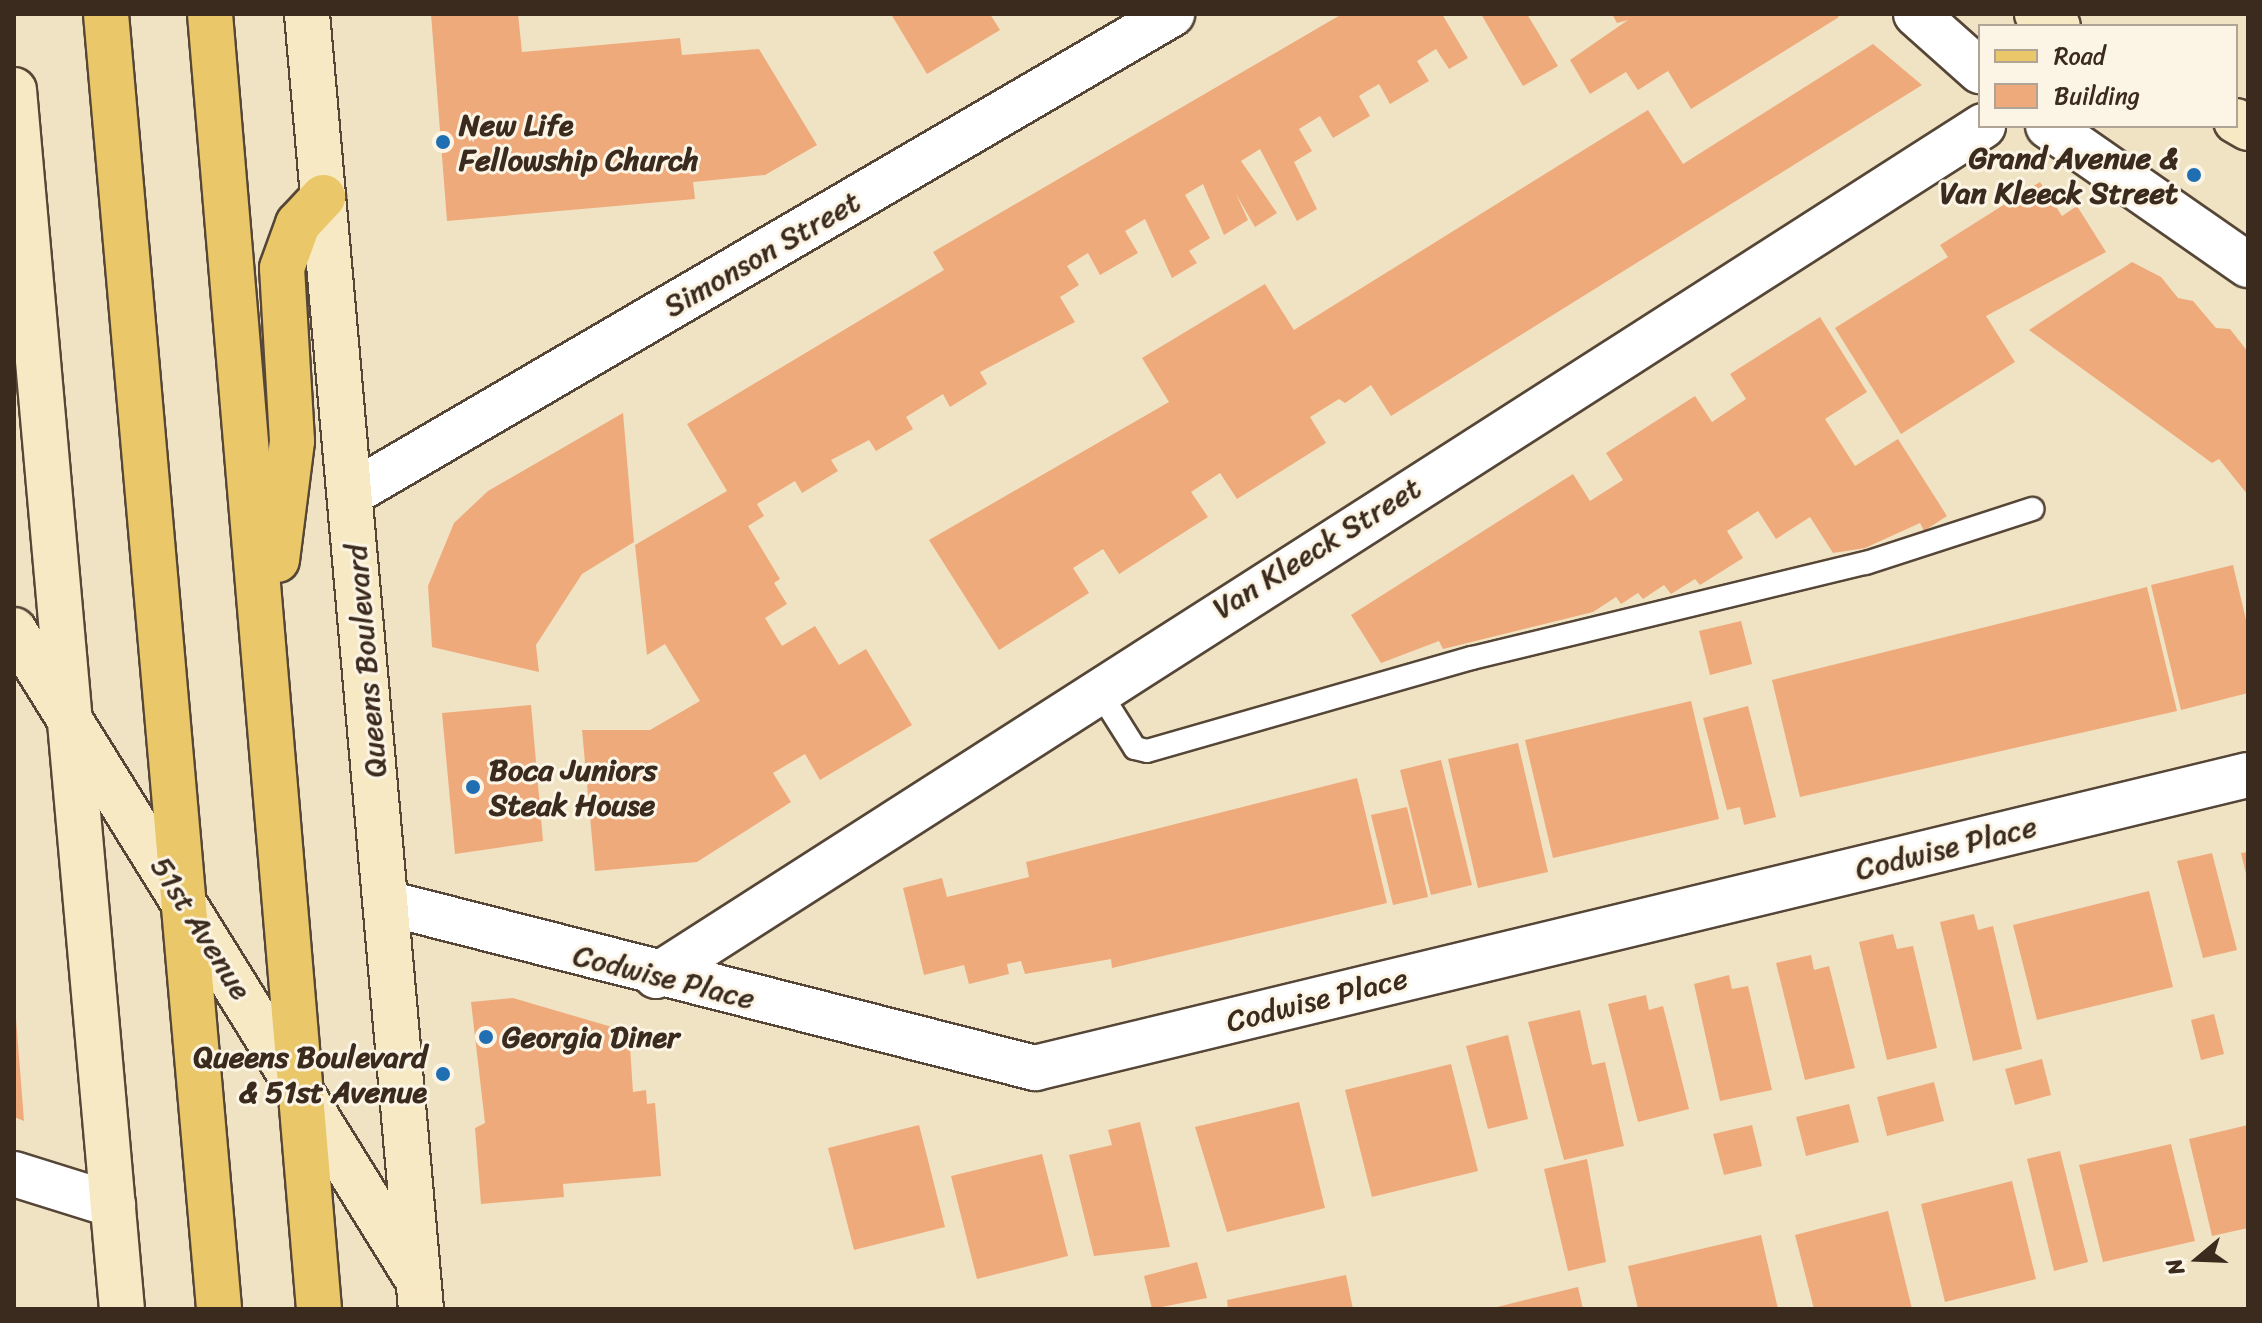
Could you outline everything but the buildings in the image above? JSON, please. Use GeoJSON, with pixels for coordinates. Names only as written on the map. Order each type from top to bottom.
{"type":"FeatureCollection","features":[{"type":"Feature","properties":{"kind":"main road"},"geometry":{"type":"LineString","coordinates":[[80,14],[115,123]]}},
{"type":"Feature","properties":{"kind":"main road"},"geometry":{"type":"LineString","coordinates":[[106,14],[219,1309]]}},
{"type":"Feature","properties":{"kind":"main road"},"geometry":{"type":"LineString","coordinates":[[210,14],[266,645],[319,1309]]}},
{"type":"Feature","properties":{"kind":"main road"},"geometry":{"type":"LineString","coordinates":[[266,645],[292,441],[282,268],[298,224],[323,197]]}},
{"type":"Feature","properties":{"kind":"street","name":"Queens Boulevard"},"geometry":{"type":"LineString","coordinates":[[307,14],[425,1299]]}},
{"type":"Feature","properties":{"kind":"street","name":"Simonson Street"},"geometry":{"type":"LineString","coordinates":[[352,493],[1172,14]]}},
{"type":"Feature","properties":{"kind":"street"},"geometry":{"type":"LineString","coordinates":[[1916,14],[1978,69]]}},
{"type":"Feature","properties":{"kind":"street"},"geometry":{"type":"LineString","coordinates":[[2037,14],[2054,24]]}},
{"type":"Feature","properties":{"kind":"street"},"geometry":{"type":"LineString","coordinates":[[14,90],[73,725],[122,1309]]}},
{"type":"Feature","properties":{"kind":"street","name":"Van Kleeck Street"},"geometry":{"type":"LineString","coordinates":[[656,976],[1097,688],[1980,128]]}},
{"type":"Feature","properties":{"kind":"street"},"geometry":{"type":"LineString","coordinates":[[2051,128],[2248,265]]}},
{"type":"Feature","properties":{"kind":"street","name":"51st Avenue"},"geometry":{"type":"LineString","coordinates":[[14,630],[302,1090],[425,1299]]}},
{"type":"Feature","properties":{"kind":"street","name":"Codwise Place"},"geometry":{"type":"LineString","coordinates":[[387,903],[656,976],[1035,1068],[2248,775]]}},
{"type":"Feature","properties":{"kind":"street"},"geometry":{"type":"LineString","coordinates":[[14,1174],[113,1205]]}},
{"type":"Feature","properties":{"kind":"lane"},"geometry":{"type":"LineString","coordinates":[[1097,688],[1135,748],[1147,751],[1472,658],[1866,563],[2032,509]]}},
{"type":"Feature","properties":{"kind":"place","name":"New Life Fellowship Church"},"geometry":{"type":"Point","coordinates":[443,142]}},
{"type":"Feature","properties":{"kind":"place","name":"Grand Avenue & Van Kleeck Street"},"geometry":{"type":"Point","coordinates":[2194,175]}},
{"type":"Feature","properties":{"kind":"place","name":"Boca Juniors Steak House"},"geometry":{"type":"Point","coordinates":[473,787]}},
{"type":"Feature","properties":{"kind":"place","name":"Georgia Diner"},"geometry":{"type":"Point","coordinates":[486,1037]}},
{"type":"Feature","properties":{"kind":"place","name":"Queens Boulevard & 51st Avenue"},"geometry":{"type":"Point","coordinates":[443,1074]}}]}
